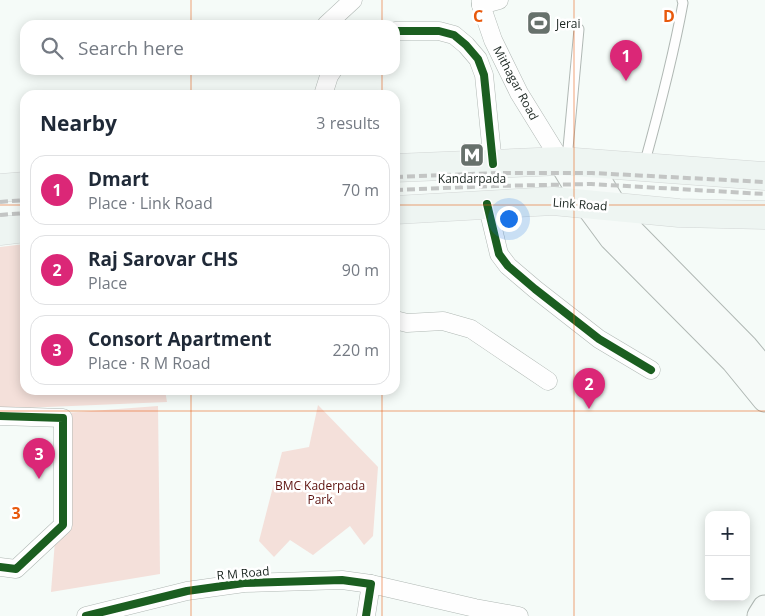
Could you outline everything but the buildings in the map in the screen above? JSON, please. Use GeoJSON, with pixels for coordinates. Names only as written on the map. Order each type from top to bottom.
{"type":"FeatureCollection","features":[{"type":"Feature","properties":{"kind":"main road"},"geometry":{"type":"LineString","coordinates":[[572,162],[587,204],[612,238],[734,361],[765,399]]}},
{"type":"Feature","properties":{"kind":"main road"},"geometry":{"type":"LineString","coordinates":[[572,162],[614,206],[626,226],[746,347],[765,371]]}},
{"type":"Feature","properties":{"kind":"main road"},"geometry":{"type":"LineString","coordinates":[[400,168],[572,162],[765,176]]}},
{"type":"Feature","properties":{"kind":"main road"},"geometry":{"type":"LineString","coordinates":[[0,188],[20,186]]}},
{"type":"Feature","properties":{"kind":"main road","name":"Link Road"},"geometry":{"type":"LineString","coordinates":[[400,210],[553,201],[679,213],[765,215]]}},
{"type":"Feature","properties":{"kind":"main road"},"geometry":{"type":"LineString","coordinates":[[0,231],[20,229]]}},
{"type":"Feature","properties":{"kind":"main road"},"geometry":{"type":"LineString","coordinates":[[760,616],[765,608]]}},
{"type":"Feature","properties":{"kind":"street"},"geometry":{"type":"LineString","coordinates":[[331,20],[353,0]]}},
{"type":"Feature","properties":{"kind":"street"},"geometry":{"type":"LineString","coordinates":[[481,2],[499,0]]}},
{"type":"Feature","properties":{"kind":"street","name":"Mithagar Road"},"geometry":{"type":"LineString","coordinates":[[481,2],[493,40],[519,93],[572,162]]}},
{"type":"Feature","properties":{"kind":"street"},"geometry":{"type":"LineString","coordinates":[[400,31],[439,31],[454,35],[478,59],[484,75],[492,164]]}},
{"type":"Feature","properties":{"kind":"street"},"geometry":{"type":"LineString","coordinates":[[325,90],[330,75]]}},
{"type":"Feature","properties":{"kind":"street"},"geometry":{"type":"LineString","coordinates":[[486,204],[499,254],[508,266],[599,339],[651,370]]}},
{"type":"Feature","properties":{"kind":"street"},"geometry":{"type":"LineString","coordinates":[[400,321],[407,323],[443,322],[471,329],[548,381]]}},
{"type":"Feature","properties":{"kind":"street"},"geometry":{"type":"LineString","coordinates":[[0,416],[63,418],[63,526],[16,569],[0,567]]}},
{"type":"Feature","properties":{"kind":"street","name":"R M Road"},"geometry":{"type":"LineString","coordinates":[[86,616],[187,591],[244,583],[342,580],[372,584],[474,612],[519,616]]}},
{"type":"Feature","properties":{"kind":"street"},"geometry":{"type":"LineString","coordinates":[[366,616],[372,584]]}},
{"type":"Feature","properties":{"kind":"lane"},"geometry":{"type":"LineString","coordinates":[[643,168],[664,92],[676,39],[682,0]]}},
{"type":"Feature","properties":{"kind":"lane"},"geometry":{"type":"LineString","coordinates":[[572,162],[579,29]]}},
{"type":"Feature","properties":{"kind":"green space"},"geometry":{"type":"Polygon","coordinates":[[[20,245],[20,395],[166,395],[167,402],[0,409],[0,247],[20,245]]]}},
{"type":"Feature","properties":{"kind":"green space","name":"BMC Kaderpada Park"},"geometry":{"type":"Polygon","coordinates":[[[318,405],[378,467],[373,536],[364,545],[350,526],[313,555],[290,540],[274,557],[259,541],[282,452],[309,447],[318,405]]]}},
{"type":"Feature","properties":{"kind":"green space"},"geometry":{"type":"Polygon","coordinates":[[[158,406],[160,574],[51,592],[65,413],[158,406]]]}},
{"type":"Feature","properties":{"kind":"railway"},"geometry":{"type":"LineString","coordinates":[[400,177],[497,173],[592,173],[765,182]]}},
{"type":"Feature","properties":{"kind":"railway"},"geometry":{"type":"LineString","coordinates":[[400,190],[591,184],[765,194]]}},
{"type":"Feature","properties":{"kind":"railway"},"geometry":{"type":"LineString","coordinates":[[0,202],[20,200]]}},
{"type":"Feature","properties":{"kind":"railway"},"geometry":{"type":"LineString","coordinates":[[0,215],[20,213]]}},
{"type":"Feature","properties":{"kind":"cycle path"},"geometry":{"type":"LineString","coordinates":[[400,31],[439,31],[454,35],[478,59],[484,75],[493,164]]}},
{"type":"Feature","properties":{"kind":"cycle path"},"geometry":{"type":"LineString","coordinates":[[487,204],[499,254],[508,266],[599,339],[651,370]]}},
{"type":"Feature","properties":{"kind":"cycle path"},"geometry":{"type":"LineString","coordinates":[[0,416],[63,418],[63,525],[16,569],[0,567]]}},
{"type":"Feature","properties":{"kind":"cycle path"},"geometry":{"type":"LineString","coordinates":[[86,616],[187,591],[244,583],[342,580],[371,584],[366,616]]}},
{"type":"Feature","properties":{"kind":"place","name":"Jerai"},"geometry":{"type":"Point","coordinates":[539,23]}},
{"type":"Feature","properties":{"kind":"place","name":"Dmart"},"geometry":{"type":"Point","coordinates":[626,81]}},
{"type":"Feature","properties":{"kind":"place","name":"Kandarpada"},"geometry":{"type":"Point","coordinates":[472,155]}},
{"type":"Feature","properties":{"kind":"place","name":"Raj Sarovar CHS"},"geometry":{"type":"Point","coordinates":[589,409]}},
{"type":"Feature","properties":{"kind":"place","name":"Consort Apartment"},"geometry":{"type":"Point","coordinates":[39,479]}}]}
